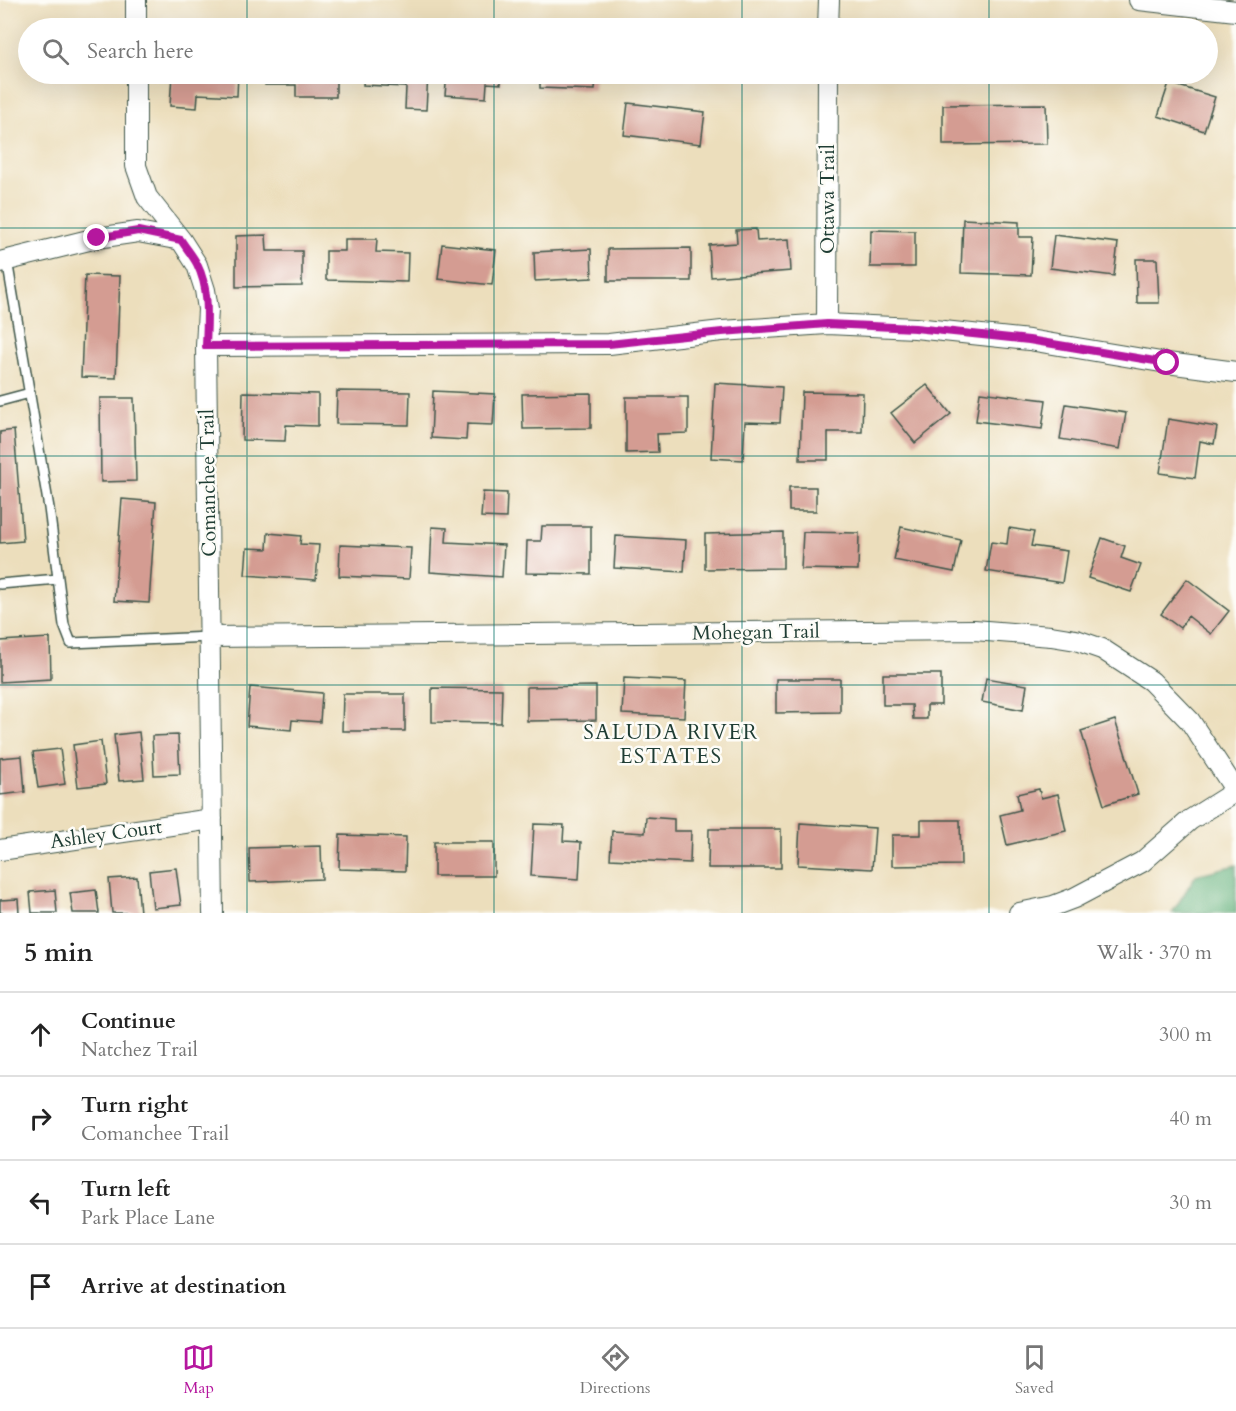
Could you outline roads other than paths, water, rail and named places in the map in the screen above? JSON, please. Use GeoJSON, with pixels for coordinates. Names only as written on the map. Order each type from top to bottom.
{"type":"FeatureCollection","features":[{"type":"Feature","properties":{"kind":"street"},"geometry":{"type":"LineString","coordinates":[[136,0],[136,18]]}},
{"type":"Feature","properties":{"kind":"street"},"geometry":{"type":"LineString","coordinates":[[828,18],[829,0]]}},
{"type":"Feature","properties":{"kind":"street"},"geometry":{"type":"LineString","coordinates":[[1139,0],[1236,11]]}},
{"type":"Feature","properties":{"kind":"street","name":"Comanchee Trail"},"geometry":{"type":"LineString","coordinates":[[136,84],[136,166],[147,196],[197,265],[206,290],[208,309],[206,346],[213,913]]}},
{"type":"Feature","properties":{"kind":"street","name":"Ottawa Trail"},"geometry":{"type":"LineString","coordinates":[[827,324],[828,84]]}},
{"type":"Feature","properties":{"kind":"street"},"geometry":{"type":"LineString","coordinates":[[4,261],[97,238],[138,231],[181,240]]}},
{"type":"Feature","properties":{"kind":"street"},"geometry":{"type":"LineString","coordinates":[[206,346],[609,344],[827,324],[915,328],[1029,340],[1236,372]]}},
{"type":"Feature","properties":{"kind":"street","name":"Mohegan Trail"},"geometry":{"type":"LineString","coordinates":[[210,637],[962,630],[1051,636],[1076,640],[1102,649],[1151,681],[1190,721],[1236,791]]}},
{"type":"Feature","properties":{"kind":"street"},"geometry":{"type":"LineString","coordinates":[[1019,913],[1053,906],[1074,898],[1142,862],[1190,820],[1236,791]]}},
{"type":"Feature","properties":{"kind":"street","name":"Ashley Court"},"geometry":{"type":"LineString","coordinates":[[0,850],[212,819]]}},
{"type":"Feature","properties":{"kind":"lane"},"geometry":{"type":"LineString","coordinates":[[4,261],[30,393],[49,508],[64,625],[71,643],[210,637]]}},
{"type":"Feature","properties":{"kind":"lane"},"geometry":{"type":"LineString","coordinates":[[0,401],[30,393]]}},
{"type":"Feature","properties":{"kind":"lane"},"geometry":{"type":"LineString","coordinates":[[0,584],[58,579]]}},
{"type":"Feature","properties":{"kind":"district","name":"SALUDA RIVER ESTATES"},"geometry":{"type":"Point","coordinates":[671,744]}}]}
